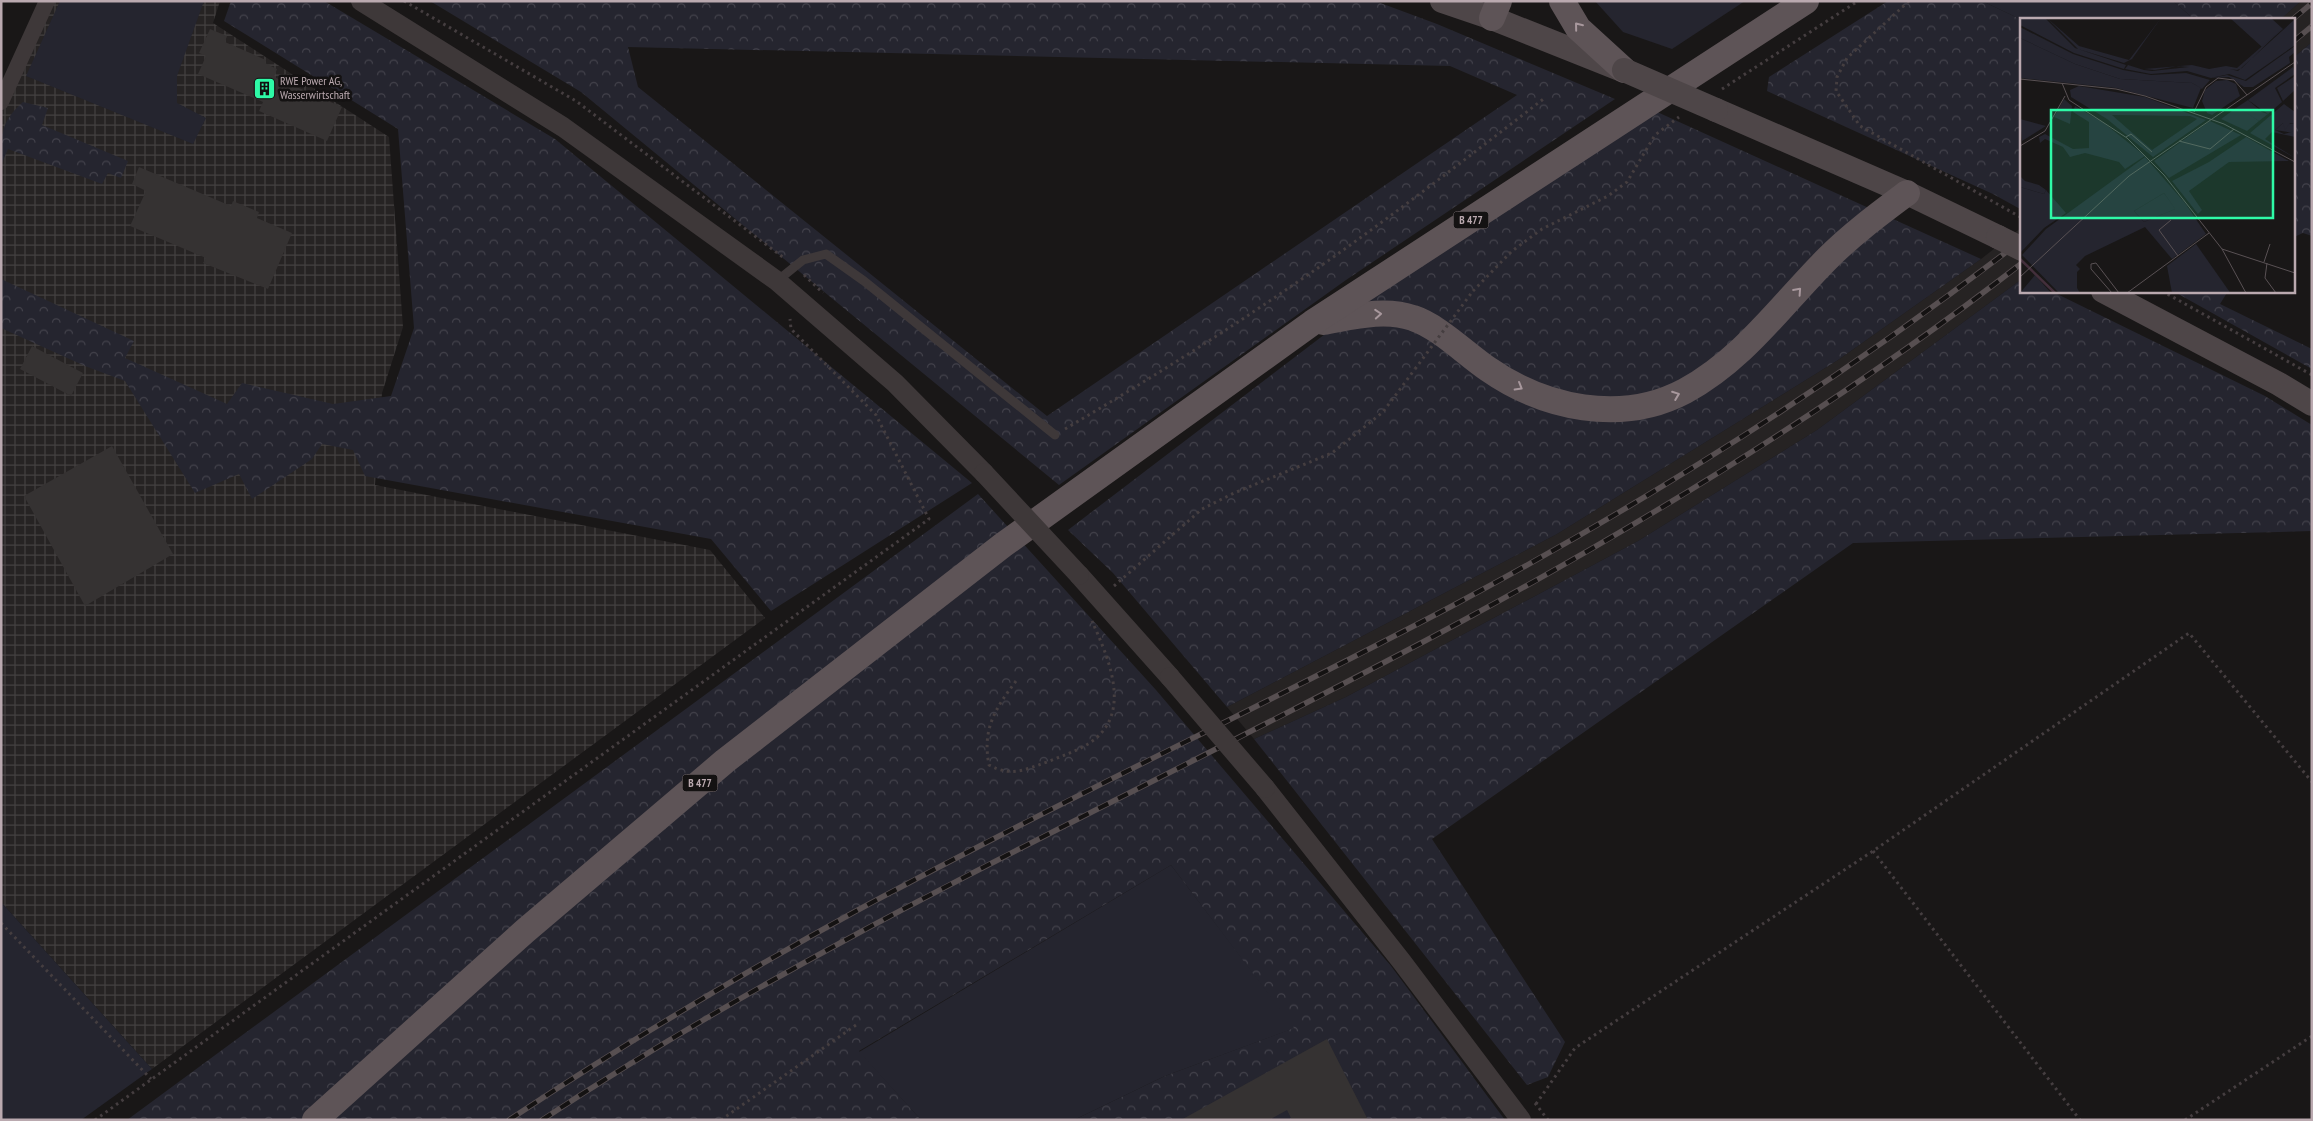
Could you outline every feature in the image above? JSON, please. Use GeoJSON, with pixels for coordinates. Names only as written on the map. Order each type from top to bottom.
{"type":"FeatureCollection","features":[{"type":"Feature","properties":{"kind":"main road"},"geometry":{"type":"LineString","coordinates":[[1442,1],[1496,10],[1624,70],[1716,101],[2020,248]]}},
{"type":"Feature","properties":{"kind":"main road"},"geometry":{"type":"LineString","coordinates":[[1562,1],[1578,28],[1624,70]]}},
{"type":"Feature","properties":{"kind":"main road","name":"B 477"},"geometry":{"type":"LineString","coordinates":[[315,1120],[525,931],[725,761],[1003,545],[1312,323],[1806,1]]}},
{"type":"Feature","properties":{"kind":"main road"},"geometry":{"type":"LineString","coordinates":[[1312,323],[1389,313],[1414,318],[1433,329],[1489,370],[1530,394],[1583,409],[1617,410],[1650,405],[1684,392],[1737,356],[1828,258],[1863,225],[1907,193]]}},
{"type":"Feature","properties":{"kind":"main road"},"geometry":{"type":"LineString","coordinates":[[2105,292],[2279,384],[2312,404]]}},
{"type":"Feature","properties":{"kind":"street"},"geometry":{"type":"LineString","coordinates":[[1,102],[47,1]]}},
{"type":"Feature","properties":{"kind":"street"},"geometry":{"type":"LineString","coordinates":[[361,1],[563,128],[782,285],[895,383],[984,473],[1084,581],[1170,677],[1265,788],[1402,962],[1521,1120]]}},
{"type":"Feature","properties":{"kind":"lane"},"geometry":{"type":"LineString","coordinates":[[782,285],[803,260],[826,254],[945,345],[1055,435]]}},
{"type":"Feature","properties":{"kind":"path"},"geometry":{"type":"LineString","coordinates":[[1716,101],[1858,1]]}},
{"type":"Feature","properties":{"kind":"path"},"geometry":{"type":"LineString","coordinates":[[1909,1],[1847,58],[1837,78],[1836,90],[1860,126],[2020,217]]}},
{"type":"Feature","properties":{"kind":"path"},"geometry":{"type":"LineString","coordinates":[[1055,435],[1151,378],[1294,285],[1422,192],[1546,97]]}},
{"type":"Feature","properties":{"kind":"path"},"geometry":{"type":"LineString","coordinates":[[1114,586],[1202,509],[1234,493],[1332,453],[1383,412],[1473,291],[1512,251],[1542,229],[1608,196],[1627,182],[1655,135],[1684,113]]}},
{"type":"Feature","properties":{"kind":"path"},"geometry":{"type":"LineString","coordinates":[[95,1120],[930,520],[876,415],[791,329],[782,285]]}},
{"type":"Feature","properties":{"kind":"path"},"geometry":{"type":"LineString","coordinates":[[2164,292],[2312,375]]}},
{"type":"Feature","properties":{"kind":"path"},"geometry":{"type":"LineString","coordinates":[[1016,681],[999,704],[988,730],[985,747],[989,765],[1002,772],[1024,770],[1077,750],[1096,738],[1110,718],[1115,691],[1111,669],[1090,615],[1084,581]]}},
{"type":"Feature","properties":{"kind":"path"},"geometry":{"type":"LineString","coordinates":[[1536,1104],[1575,1048],[1873,851],[2189,633],[2312,782]]}},
{"type":"Feature","properties":{"kind":"path"},"geometry":{"type":"LineString","coordinates":[[1873,851],[2080,1120]]}},
{"type":"Feature","properties":{"kind":"path"},"geometry":{"type":"LineString","coordinates":[[1,923],[150,1079]]}},
{"type":"Feature","properties":{"kind":"path"},"geometry":{"type":"LineString","coordinates":[[721,1120],[856,1025]]}},
{"type":"Feature","properties":{"kind":"path"},"geometry":{"type":"LineString","coordinates":[[2185,1120],[2312,1036]]}},
{"type":"Feature","properties":{"kind":"shaded area"},"geometry":{"type":"Polygon","coordinates":[[[51,1],[220,1],[213,23],[389,137],[403,327],[382,393],[375,485],[710,550],[765,618],[152,1069],[1,902],[1,114],[51,1]]]}},
{"type":"Feature","properties":{"kind":"shaded area"},"geometry":{"type":"Polygon","coordinates":[[[2301,1],[2312,1],[2312,42],[2296,55],[2296,18],[2282,18],[2301,1]]]}},
{"type":"Feature","properties":{"kind":"shaded area"},"geometry":{"type":"Polygon","coordinates":[[[2020,229],[2020,280],[1817,430],[1638,541],[1346,697],[1254,739],[1227,707],[1557,534],[1838,360],[1981,259],[2020,229]]]}},
{"type":"Feature","properties":{"kind":"green space"},"geometry":{"type":"Polygon","coordinates":[[[60,1],[204,1],[177,76],[177,103],[206,118],[193,144],[26,76],[60,1]]]}},
{"type":"Feature","properties":{"kind":"green space"},"geometry":{"type":"Polygon","coordinates":[[[231,1],[324,1],[555,139],[972,483],[771,611],[711,539],[365,476],[353,450],[322,444],[312,459],[252,499],[239,474],[195,493],[125,381],[85,366],[1,328],[1,279],[134,341],[125,358],[227,404],[242,383],[333,404],[391,396],[414,328],[398,129],[224,21],[231,1]]]}},
{"type":"Feature","properties":{"kind":"green space"},"geometry":{"type":"Polygon","coordinates":[[[430,1],[1375,1],[1437,24],[1615,99],[1346,280],[1059,485],[581,92],[430,1]],[[628,47],[638,87],[1047,416],[1517,95],[1450,66],[628,47]]]}},
{"type":"Feature","properties":{"kind":"green space"},"geometry":{"type":"Polygon","coordinates":[[[1595,1],[1745,1],[1672,49],[1623,32],[1595,1]]]}},
{"type":"Feature","properties":{"kind":"green space"},"geometry":{"type":"Polygon","coordinates":[[[1888,1],[1982,1],[2020,19],[2020,209],[1993,194],[1767,91],[1769,77],[1888,1]]]}},
{"type":"Feature","properties":{"kind":"green space"},"geometry":{"type":"Polygon","coordinates":[[[1982,1],[2173,1],[2193,18],[2020,18],[1982,1]]]}},
{"type":"Feature","properties":{"kind":"green space"},"geometry":{"type":"Polygon","coordinates":[[[2173,1],[2301,1],[2282,18],[2193,18],[2173,1]]]}},
{"type":"Feature","properties":{"kind":"green space"},"geometry":{"type":"Polygon","coordinates":[[[2312,42],[2312,236],[2303,233],[2296,236],[2296,55],[2312,42]]]}},
{"type":"Feature","properties":{"kind":"green space"},"geometry":{"type":"Polygon","coordinates":[[[23,102],[48,108],[42,125],[128,161],[121,178],[108,173],[102,184],[8,149],[1,165],[3,130],[15,109],[23,102]]]}},
{"type":"Feature","properties":{"kind":"green space"},"geometry":{"type":"Polygon","coordinates":[[[1655,111],[1981,259],[1838,360],[1557,534],[1227,707],[1113,573],[1068,530],[1375,296],[1655,111]]]}},
{"type":"Feature","properties":{"kind":"green space"},"geometry":{"type":"Polygon","coordinates":[[[2020,280],[2020,292],[2053,292],[2265,396],[2312,425],[2312,531],[1853,543],[1432,839],[1565,1042],[1548,1077],[1527,1085],[1254,739],[1346,697],[1638,541],[1817,430],[2020,280]]]}},
{"type":"Feature","properties":{"kind":"green space"},"geometry":{"type":"Polygon","coordinates":[[[2175,292],[2227,292],[2220,304],[2312,349],[2312,369],[2175,292]]]}},
{"type":"Feature","properties":{"kind":"green space"},"geometry":{"type":"Polygon","coordinates":[[[978,494],[1156,690],[1391,966],[1505,1120],[1074,1120],[1165,1076],[1294,1028],[1171,865],[859,1051],[921,1120],[127,1120],[978,494]]]}},
{"type":"Feature","properties":{"kind":"green space"},"geometry":{"type":"Polygon","coordinates":[[[1171,865],[1295,1028],[1165,1076],[1074,1120],[921,1120],[859,1052],[1171,865]]]}},
{"type":"Feature","properties":{"kind":"green space"},"geometry":{"type":"Polygon","coordinates":[[[1,902],[152,1069],[81,1120],[1,1120],[1,902]]]}},
{"type":"Feature","properties":{"kind":"building","name":"RWE Power AG, Wasserwirtschaft"},"geometry":{"type":"Polygon","coordinates":[[[210,29],[227,36],[225,42],[266,60],[265,63],[277,69],[274,77],[342,107],[327,141],[259,111],[263,102],[198,74],[206,56],[199,53],[210,29]]]}},
{"type":"Feature","properties":{"kind":"building"},"geometry":{"type":"Polygon","coordinates":[[[139,167],[231,206],[233,201],[259,212],[257,218],[292,233],[268,289],[203,263],[206,258],[130,226],[146,191],[132,184],[139,167]]]}},
{"type":"Feature","properties":{"kind":"building"},"geometry":{"type":"Polygon","coordinates":[[[32,346],[83,373],[71,396],[20,369],[32,346]]]}},
{"type":"Feature","properties":{"kind":"building"},"geometry":{"type":"Polygon","coordinates":[[[112,446],[173,554],[85,606],[24,496],[112,446]]]}},
{"type":"Feature","properties":{"kind":"building"},"geometry":{"type":"Polygon","coordinates":[[[1327,1039],[1368,1120],[1292,1120],[1287,1110],[1269,1120],[1181,1120],[1327,1039]]]}},
{"type":"Feature","properties":{"kind":"railway"},"geometry":{"type":"LineString","coordinates":[[2294,18],[2312,3]]}},
{"type":"Feature","properties":{"kind":"railway"},"geometry":{"type":"LineString","coordinates":[[2296,39],[2312,26]]}},
{"type":"Feature","properties":{"kind":"railway"},"geometry":{"type":"LineString","coordinates":[[509,1120],[681,1012],[856,911],[1004,833],[1452,606],[1600,524],[1745,435],[1815,388],[1954,291],[2020,242]]}},
{"type":"Feature","properties":{"kind":"railway"},"geometry":{"type":"LineString","coordinates":[[542,1120],[653,1050],[767,984],[882,921],[1348,681],[1464,620],[1609,539],[1751,453],[1820,408],[1956,313],[2020,265]]}},
{"type":"Feature","properties":{"kind":"place","name":"RWE Power AG, Wasserwirtschaft"},"geometry":{"type":"Point","coordinates":[264,88]}}]}
